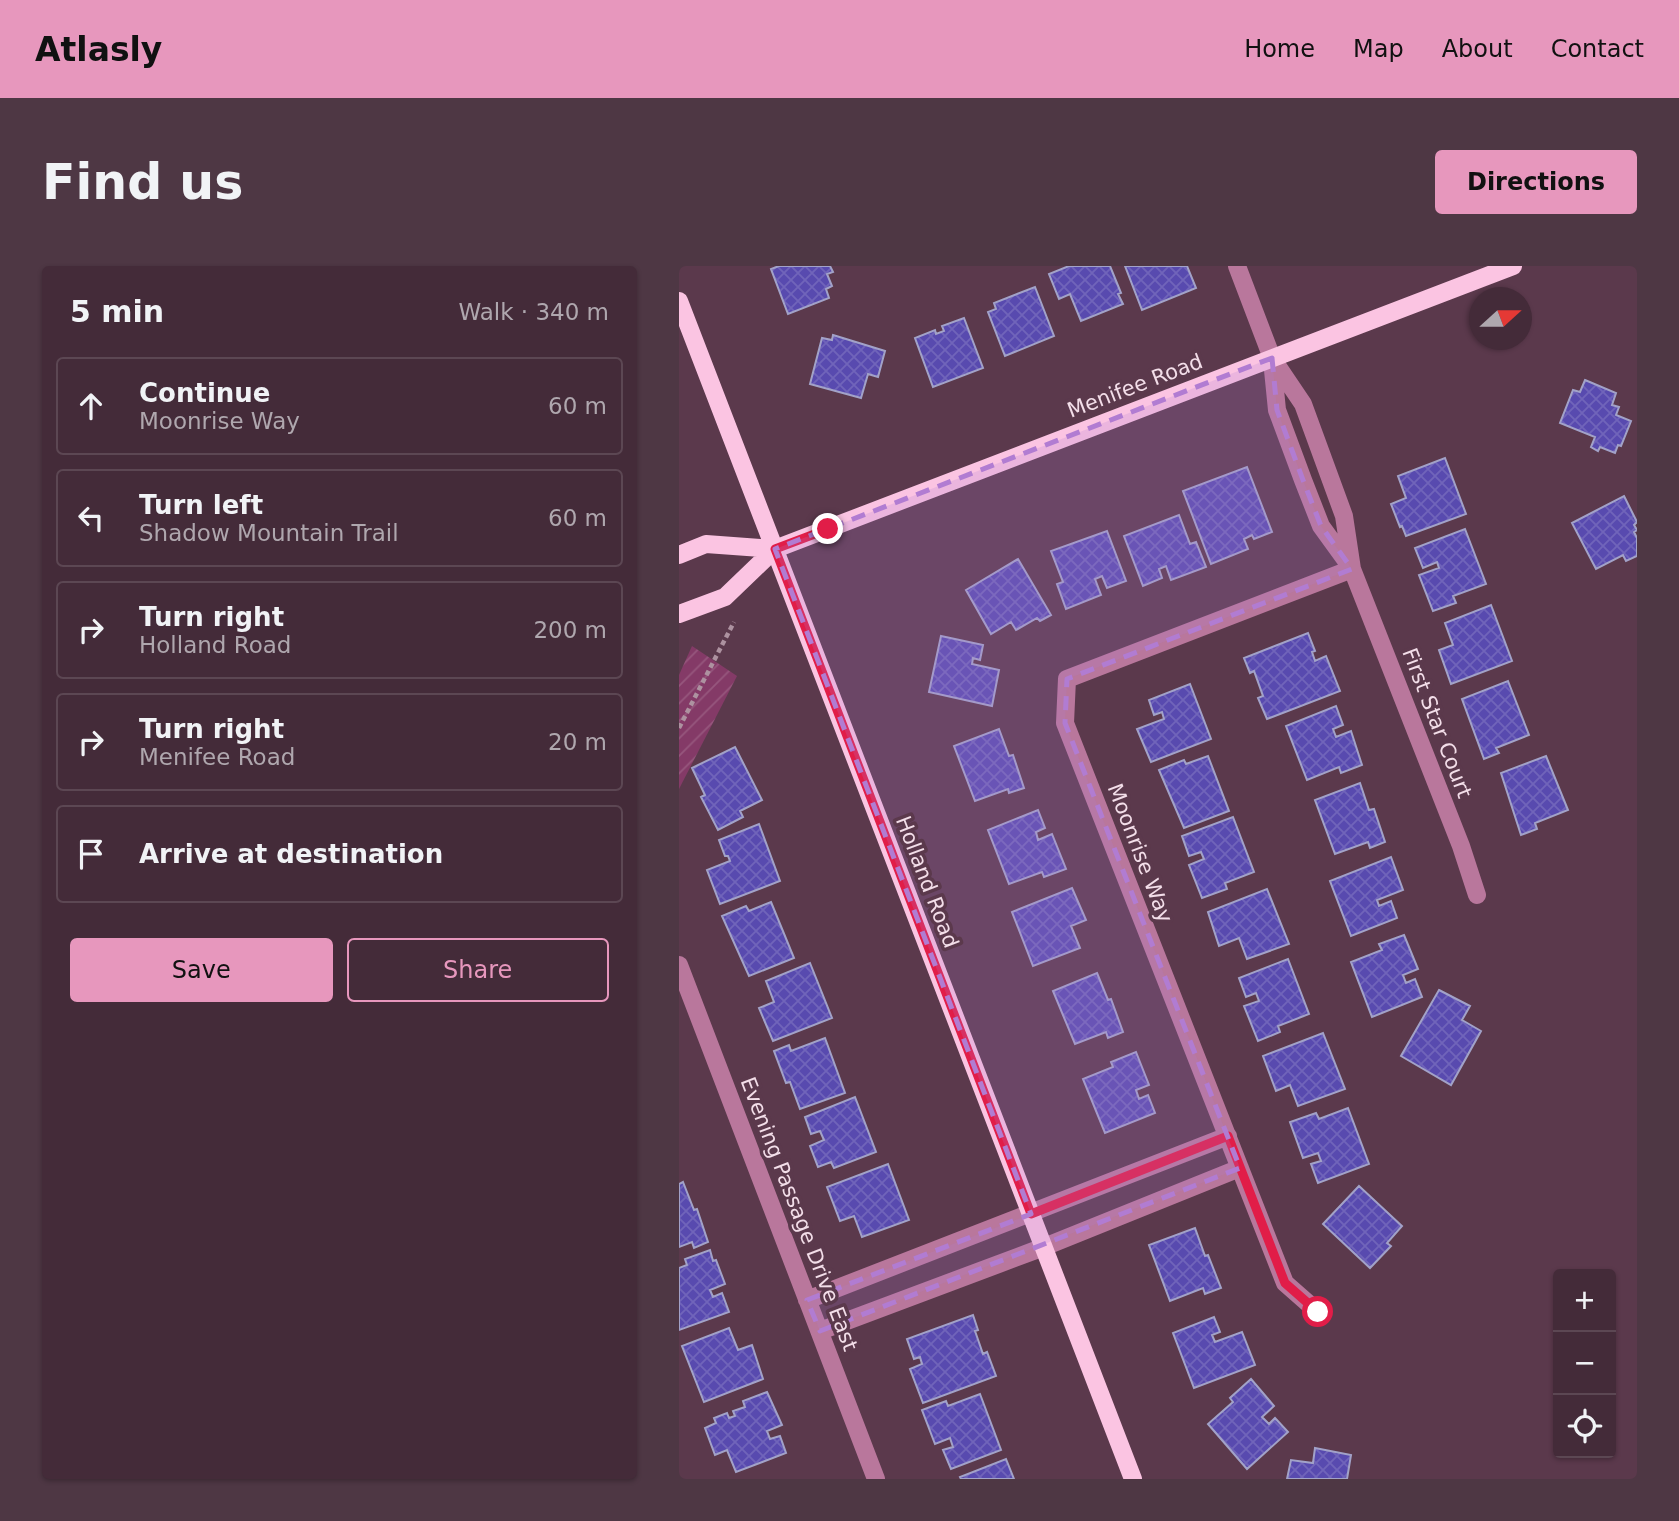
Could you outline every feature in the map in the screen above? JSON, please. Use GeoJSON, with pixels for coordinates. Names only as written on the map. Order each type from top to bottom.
{"type":"FeatureCollection","features":[{"type":"Feature","properties":{"kind":"main road","name":"Menifee Road"},"geometry":{"type":"LineString","coordinates":[[679,614],[725,597],[775,549],[1513,266]]}},
{"type":"Feature","properties":{"kind":"main road","name":"Holland Road"},"geometry":{"type":"LineString","coordinates":[[679,301],[1133,1479]]}},
{"type":"Feature","properties":{"kind":"main road","name":"Menifee Road"},"geometry":{"type":"LineString","coordinates":[[679,555],[706,544],[775,549]]}},
{"type":"Feature","properties":{"kind":"street"},"geometry":{"type":"LineString","coordinates":[[1237,266],[1272,358]]}},
{"type":"Feature","properties":{"kind":"street","name":"First Star Court"},"geometry":{"type":"LineString","coordinates":[[1272,358],[1277,410],[1307,492],[1321,526],[1352,569]]}},
{"type":"Feature","properties":{"kind":"street","name":"First Star Court"},"geometry":{"type":"LineString","coordinates":[[1272,358],[1303,404],[1344,516],[1352,569],[1461,846],[1477,895]]}},
{"type":"Feature","properties":{"kind":"street","name":"Moonrise Way"},"geometry":{"type":"LineString","coordinates":[[1318,1312],[1285,1283],[1065,723],[1067,679],[1352,569]]}},
{"type":"Feature","properties":{"kind":"street","name":"Evening Passage Drive East"},"geometry":{"type":"LineString","coordinates":[[679,965],[876,1479]]}},
{"type":"Feature","properties":{"kind":"street"},"geometry":{"type":"LineString","coordinates":[[807,1300],[1228,1136]]}},
{"type":"Feature","properties":{"kind":"street"},"geometry":{"type":"LineString","coordinates":[[820,1331],[1044,1247],[1240,1168]]}},
{"type":"Feature","properties":{"kind":"path"},"geometry":{"type":"LineString","coordinates":[[679,728],[734,622]]}},
{"type":"Feature","properties":{"kind":"highlighted area"},"geometry":{"type":"Polygon","coordinates":[[[1272,358],[1277,410],[1303,480],[1321,526],[1352,569],[1067,679],[1065,723],[1240,1168],[820,1331],[807,1300],[1031,1214],[775,549],[1272,358]]]}},
{"type":"Feature","properties":{"kind":"shaded area"},"geometry":{"type":"Polygon","coordinates":[[[692,646],[737,676],[679,789],[679,675],[692,646]]]}},
{"type":"Feature","properties":{"kind":"building"},"geometry":{"type":"Polygon","coordinates":[[[779,266],[830,266],[833,272],[827,274],[832,286],[826,289],[829,298],[788,314],[771,269],[779,266]]]}},
{"type":"Feature","properties":{"kind":"building"},"geometry":{"type":"Polygon","coordinates":[[[1069,266],[1110,266],[1123,304],[1081,321],[1070,294],[1059,299],[1049,274],[1069,266]]]}},
{"type":"Feature","properties":{"kind":"building"},"geometry":{"type":"Polygon","coordinates":[[[1125,266],[1187,266],[1196,288],[1142,310],[1125,266]]]}},
{"type":"Feature","properties":{"kind":"building"},"geometry":{"type":"Polygon","coordinates":[[[1035,287],[1054,336],[1005,356],[988,312],[996,309],[994,303],[1035,287]]]}},
{"type":"Feature","properties":{"kind":"building"},"geometry":{"type":"Polygon","coordinates":[[[964,318],[983,368],[933,387],[915,338],[935,330],[936,334],[944,331],[942,326],[964,318]]]}},
{"type":"Feature","properties":{"kind":"building"},"geometry":{"type":"Polygon","coordinates":[[[833,335],[885,351],[878,377],[868,374],[861,398],[810,384],[822,338],[832,340],[833,335]]]}},
{"type":"Feature","properties":{"kind":"building"},"geometry":{"type":"Polygon","coordinates":[[[1585,380],[1616,393],[1612,405],[1619,407],[1616,415],[1631,421],[1621,446],[1618,445],[1615,453],[1600,447],[1598,451],[1591,447],[1595,437],[1560,423],[1573,390],[1580,392],[1585,380]]]}},
{"type":"Feature","properties":{"kind":"building"},"geometry":{"type":"Polygon","coordinates":[[[1445,458],[1466,514],[1406,536],[1391,504],[1406,498],[1398,476],[1445,458]]]}},
{"type":"Feature","properties":{"kind":"building"},"geometry":{"type":"Polygon","coordinates":[[[1247,467],[1272,532],[1254,539],[1252,535],[1244,539],[1248,549],[1211,564],[1183,491],[1247,467]]]}},
{"type":"Feature","properties":{"kind":"building"},"geometry":{"type":"Polygon","coordinates":[[[1624,496],[1637,522],[1634,525],[1637,530],[1634,532],[1637,538],[1637,556],[1626,561],[1623,555],[1596,569],[1572,523],[1624,496]]]}},
{"type":"Feature","properties":{"kind":"building"},"geometry":{"type":"Polygon","coordinates":[[[1179,515],[1190,544],[1196,542],[1206,567],[1171,580],[1166,566],[1159,569],[1162,578],[1143,586],[1124,536],[1179,515]]]}},
{"type":"Feature","properties":{"kind":"building"},"geometry":{"type":"Polygon","coordinates":[[[1465,529],[1486,584],[1453,596],[1456,603],[1433,611],[1419,575],[1439,568],[1437,562],[1423,568],[1415,548],[1465,529]]]}},
{"type":"Feature","properties":{"kind":"building"},"geometry":{"type":"Polygon","coordinates":[[[1107,531],[1126,581],[1107,588],[1102,576],[1095,579],[1101,595],[1066,609],[1057,584],[1063,582],[1051,551],[1107,531]]]}},
{"type":"Feature","properties":{"kind":"building"},"geometry":{"type":"Polygon","coordinates":[[[1018,559],[1051,615],[1040,621],[1037,618],[1016,630],[1011,622],[991,634],[966,590],[1018,559]]]}},
{"type":"Feature","properties":{"kind":"building"},"geometry":{"type":"Polygon","coordinates":[[[1491,605],[1512,661],[1451,684],[1439,650],[1453,645],[1445,623],[1491,605]]]}},
{"type":"Feature","properties":{"kind":"building"},"geometry":{"type":"Polygon","coordinates":[[[1308,633],[1315,651],[1312,652],[1315,661],[1326,656],[1340,691],[1267,719],[1258,698],[1263,696],[1254,671],[1250,673],[1244,658],[1308,633]]]}},
{"type":"Feature","properties":{"kind":"building"},"geometry":{"type":"Polygon","coordinates":[[[941,636],[983,645],[980,660],[973,658],[972,664],[999,670],[992,706],[929,692],[941,636]]]}},
{"type":"Feature","properties":{"kind":"building"},"geometry":{"type":"Polygon","coordinates":[[[1508,681],[1529,735],[1496,748],[1499,753],[1484,759],[1462,699],[1508,681]]]}},
{"type":"Feature","properties":{"kind":"building"},"geometry":{"type":"Polygon","coordinates":[[[1190,684],[1211,739],[1151,762],[1137,729],[1164,719],[1162,712],[1154,715],[1149,700],[1190,684]]]}},
{"type":"Feature","properties":{"kind":"building"},"geometry":{"type":"Polygon","coordinates":[[[1336,706],[1343,725],[1333,729],[1336,737],[1351,731],[1362,765],[1341,773],[1339,767],[1307,780],[1286,726],[1336,706]]]}},
{"type":"Feature","properties":{"kind":"building"},"geometry":{"type":"Polygon","coordinates":[[[999,729],[1009,756],[1013,755],[1024,788],[1009,793],[1008,789],[975,801],[954,746],[999,729]]]}},
{"type":"Feature","properties":{"kind":"building"},"geometry":{"type":"Polygon","coordinates":[[[735,747],[762,800],[740,811],[743,817],[718,830],[701,797],[705,795],[692,768],[735,747]]]}},
{"type":"Feature","properties":{"kind":"building"},"geometry":{"type":"Polygon","coordinates":[[[1208,756],[1229,811],[1184,828],[1159,770],[1184,760],[1186,764],[1208,756]]]}},
{"type":"Feature","properties":{"kind":"building"},"geometry":{"type":"Polygon","coordinates":[[[1546,756],[1568,810],[1535,823],[1537,829],[1521,835],[1501,773],[1546,756]]]}},
{"type":"Feature","properties":{"kind":"building"},"geometry":{"type":"Polygon","coordinates":[[[1360,783],[1369,810],[1374,809],[1385,842],[1370,848],[1368,842],[1335,854],[1315,800],[1360,783]]]}},
{"type":"Feature","properties":{"kind":"building"},"geometry":{"type":"Polygon","coordinates":[[[1038,810],[1045,828],[1036,832],[1038,840],[1052,834],[1066,869],[1044,877],[1042,872],[1009,884],[988,830],[1038,810]]]}},
{"type":"Feature","properties":{"kind":"building"},"geometry":{"type":"Polygon","coordinates":[[[1233,817],[1254,872],[1225,883],[1227,889],[1202,898],[1189,865],[1204,859],[1201,852],[1189,856],[1182,836],[1233,817]]]}},
{"type":"Feature","properties":{"kind":"building"},"geometry":{"type":"Polygon","coordinates":[[[759,824],[780,881],[720,904],[707,870],[730,861],[728,856],[725,856],[719,840],[759,824]]]}},
{"type":"Feature","properties":{"kind":"building"},"geometry":{"type":"Polygon","coordinates":[[[1391,857],[1403,890],[1377,900],[1379,906],[1391,901],[1397,918],[1351,936],[1330,881],[1391,857]]]}},
{"type":"Feature","properties":{"kind":"building"},"geometry":{"type":"Polygon","coordinates":[[[1072,888],[1086,920],[1071,926],[1080,948],[1033,966],[1012,912],[1072,888]]]}},
{"type":"Feature","properties":{"kind":"building"},"geometry":{"type":"Polygon","coordinates":[[[1267,889],[1289,944],[1247,959],[1239,938],[1219,946],[1208,912],[1267,889]]]}},
{"type":"Feature","properties":{"kind":"building"},"geometry":{"type":"Polygon","coordinates":[[[771,902],[794,958],[749,976],[722,916],[746,906],[749,911],[771,902]]]}},
{"type":"Feature","properties":{"kind":"building"},"geometry":{"type":"Polygon","coordinates":[[[1404,935],[1418,969],[1403,975],[1406,983],[1415,979],[1422,997],[1372,1017],[1351,962],[1382,950],[1379,944],[1404,935]]]}},
{"type":"Feature","properties":{"kind":"building"},"geometry":{"type":"Polygon","coordinates":[[[1288,959],[1309,1014],[1278,1026],[1280,1032],[1258,1041],[1244,1006],[1259,1001],[1256,993],[1246,997],[1239,978],[1288,959]]]}},
{"type":"Feature","properties":{"kind":"building"},"geometry":{"type":"Polygon","coordinates":[[[810,963],[832,1018],[773,1041],[759,1008],[774,1002],[766,981],[810,963]]]}},
{"type":"Feature","properties":{"kind":"building"},"geometry":{"type":"Polygon","coordinates":[[[1097,973],[1108,1000],[1111,999],[1123,1032],[1108,1038],[1106,1032],[1075,1044],[1053,991],[1097,973]]]}},
{"type":"Feature","properties":{"kind":"building"},"geometry":{"type":"Polygon","coordinates":[[[1439,990],[1470,1006],[1462,1020],[1481,1031],[1451,1085],[1401,1056],[1439,990]]]}},
{"type":"Feature","properties":{"kind":"building"},"geometry":{"type":"Polygon","coordinates":[[[1323,1033],[1345,1089],[1298,1106],[1290,1085],[1276,1091],[1263,1056],[1323,1033]]]}},
{"type":"Feature","properties":{"kind":"building"},"geometry":{"type":"Polygon","coordinates":[[[825,1038],[845,1093],[800,1109],[790,1082],[786,1083],[774,1051],[789,1045],[791,1051],[825,1038]]]}},
{"type":"Feature","properties":{"kind":"building"},"geometry":{"type":"Polygon","coordinates":[[[1136,1052],[1149,1085],[1136,1090],[1139,1099],[1148,1095],[1155,1113],[1105,1133],[1083,1079],[1113,1067],[1111,1062],[1136,1052]]]}},
{"type":"Feature","properties":{"kind":"building"},"geometry":{"type":"Polygon","coordinates":[[[855,1097],[876,1152],[834,1168],[831,1162],[818,1167],[810,1146],[824,1140],[820,1131],[811,1134],[805,1117],[855,1097]]]}},
{"type":"Feature","properties":{"kind":"building"},"geometry":{"type":"Polygon","coordinates":[[[1348,1108],[1369,1164],[1318,1183],[1311,1164],[1321,1161],[1318,1153],[1303,1158],[1290,1122],[1316,1113],[1319,1119],[1348,1108]]]}},
{"type":"Feature","properties":{"kind":"building"},"geometry":{"type":"Polygon","coordinates":[[[888,1164],[909,1220],[862,1237],[854,1216],[840,1221],[827,1187],[888,1164]]]}},
{"type":"Feature","properties":{"kind":"building"},"geometry":{"type":"Polygon","coordinates":[[[683,1182],[694,1210],[697,1209],[708,1242],[694,1248],[692,1242],[679,1247],[679,1184],[683,1182]]]}},
{"type":"Feature","properties":{"kind":"building"},"geometry":{"type":"Polygon","coordinates":[[[1359,1186],[1402,1226],[1387,1243],[1391,1246],[1370,1268],[1323,1224],[1359,1186]]]}},
{"type":"Feature","properties":{"kind":"building"},"geometry":{"type":"Polygon","coordinates":[[[1195,1228],[1221,1288],[1205,1294],[1203,1288],[1170,1301],[1149,1245],[1195,1228]]]}},
{"type":"Feature","properties":{"kind":"building"},"geometry":{"type":"Polygon","coordinates":[[[710,1250],[725,1284],[710,1290],[713,1297],[722,1293],[729,1312],[679,1330],[679,1268],[687,1265],[685,1259],[710,1250]]]}},
{"type":"Feature","properties":{"kind":"building"},"geometry":{"type":"Polygon","coordinates":[[[973,1315],[983,1354],[987,1352],[996,1376],[923,1403],[910,1369],[922,1364],[920,1357],[914,1359],[907,1339],[973,1315]]]}},
{"type":"Feature","properties":{"kind":"building"},"geometry":{"type":"Polygon","coordinates":[[[1214,1317],[1220,1332],[1212,1335],[1215,1342],[1242,1332],[1255,1365],[1194,1388],[1173,1333],[1214,1317]]]}},
{"type":"Feature","properties":{"kind":"building"},"geometry":{"type":"Polygon","coordinates":[[[729,1328],[738,1350],[752,1345],[763,1379],[704,1402],[682,1346],[729,1328]]]}},
{"type":"Feature","properties":{"kind":"building"},"geometry":{"type":"Polygon","coordinates":[[[1251,1379],[1274,1406],[1262,1417],[1269,1424],[1275,1418],[1288,1432],[1247,1469],[1208,1424],[1233,1402],[1230,1398],[1251,1379]]]}},
{"type":"Feature","properties":{"kind":"building"},"geometry":{"type":"Polygon","coordinates":[[[767,1392],[782,1425],[767,1431],[770,1439],[780,1436],[786,1453],[736,1472],[727,1450],[715,1455],[705,1428],[716,1423],[714,1418],[727,1413],[729,1418],[735,1416],[733,1411],[745,1407],[743,1401],[767,1392]]]}},
{"type":"Feature","properties":{"kind":"building"},"geometry":{"type":"Polygon","coordinates":[[[980,1394],[1001,1450],[951,1469],[943,1450],[953,1447],[950,1438],[935,1444],[922,1410],[946,1401],[948,1406],[980,1394]]]}},
{"type":"Feature","properties":{"kind":"building"},"geometry":{"type":"Polygon","coordinates":[[[1315,1448],[1351,1455],[1347,1479],[1287,1479],[1291,1460],[1313,1463],[1315,1448]]]}},
{"type":"Feature","properties":{"kind":"building"},"geometry":{"type":"Polygon","coordinates":[[[1006,1459],[1014,1479],[960,1477],[1006,1459]]]}},
{"type":"Feature","properties":{"kind":"route"},"geometry":{"type":"LineString","coordinates":[[828,529],[775,549],[1031,1214],[1228,1136],[1285,1283],[1318,1312]]}}]}
